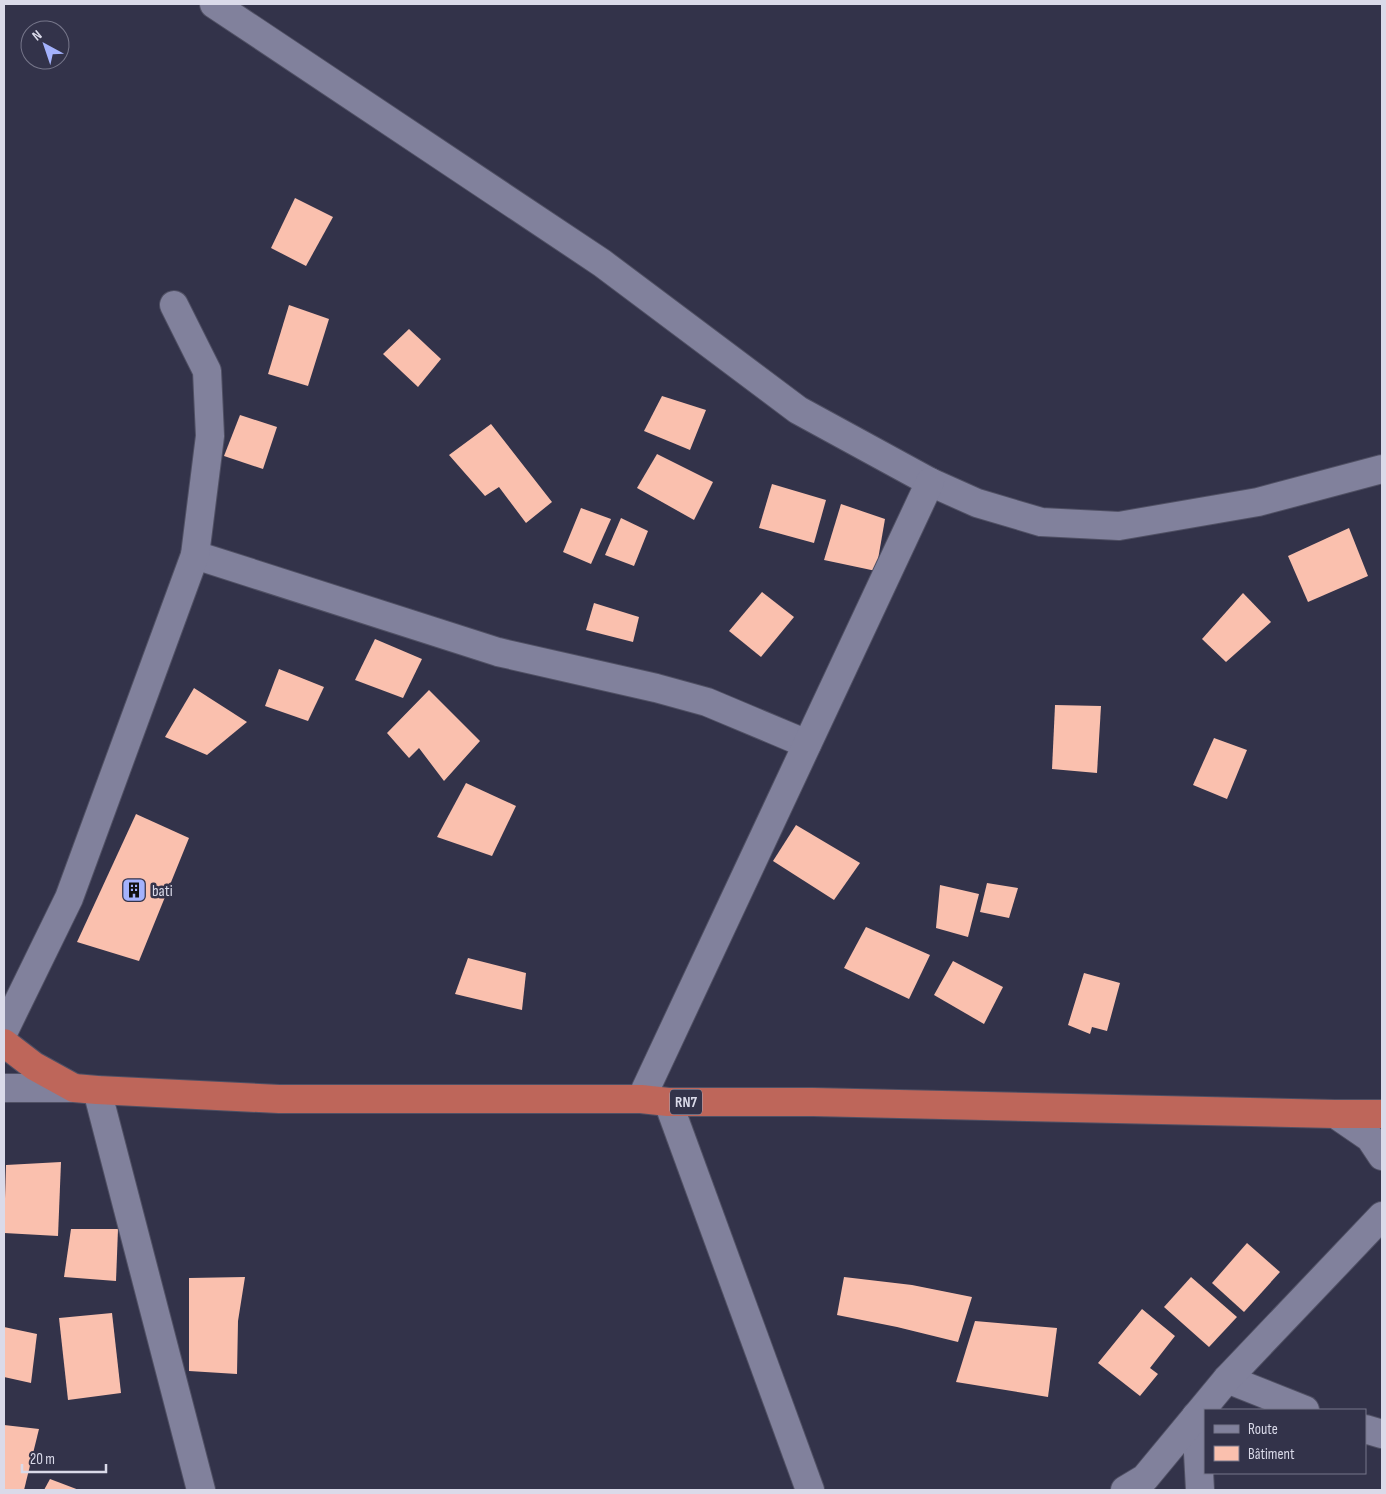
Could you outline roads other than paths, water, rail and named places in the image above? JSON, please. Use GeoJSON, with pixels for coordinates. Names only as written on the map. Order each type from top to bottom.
{"type":"FeatureCollection","features":[{"type":"Feature","properties":{"kind":"highway","name":"RN7"},"geometry":{"type":"LineString","coordinates":[[4,1043],[34,1066],[86,1089],[279,1099],[813,1102],[1382,1114]]}},
{"type":"Feature","properties":{"kind":"street"},"geometry":{"type":"LineString","coordinates":[[214,4],[602,263],[798,410],[930,482],[977,502],[1041,522],[1119,526],[1258,502],[1382,469]]}},
{"type":"Feature","properties":{"kind":"street"},"geometry":{"type":"LineString","coordinates":[[4,1031],[69,898],[195,555],[210,436],[207,371],[174,305]]}},
{"type":"Feature","properties":{"kind":"street"},"geometry":{"type":"LineString","coordinates":[[810,1490],[655,1101],[807,744],[930,482]]}},
{"type":"Feature","properties":{"kind":"street"},"geometry":{"type":"LineString","coordinates":[[195,555],[498,652],[656,688],[707,702],[807,744]]}},
{"type":"Feature","properties":{"kind":"street"},"geometry":{"type":"LineString","coordinates":[[4,1088],[86,1089],[200,1490]]}},
{"type":"Feature","properties":{"kind":"street"},"geometry":{"type":"LineString","coordinates":[[1335,1114],[1370,1138],[1382,1156]]}},
{"type":"Feature","properties":{"kind":"street"},"geometry":{"type":"LineString","coordinates":[[1125,1490],[1145,1478],[1227,1379],[1382,1216]]}},
{"type":"Feature","properties":{"kind":"street"},"geometry":{"type":"LineString","coordinates":[[1227,1379],[1302,1409]]}},
{"type":"Feature","properties":{"kind":"street"},"geometry":{"type":"LineString","coordinates":[[1196,1416],[1200,1490]]}},
{"type":"Feature","properties":{"kind":"street"},"geometry":{"type":"LineString","coordinates":[[1366,1429],[1382,1434]]}},
{"type":"Feature","properties":{"kind":"place","name":"bati"},"geometry":{"type":"Point","coordinates":[134,890]}}]}
